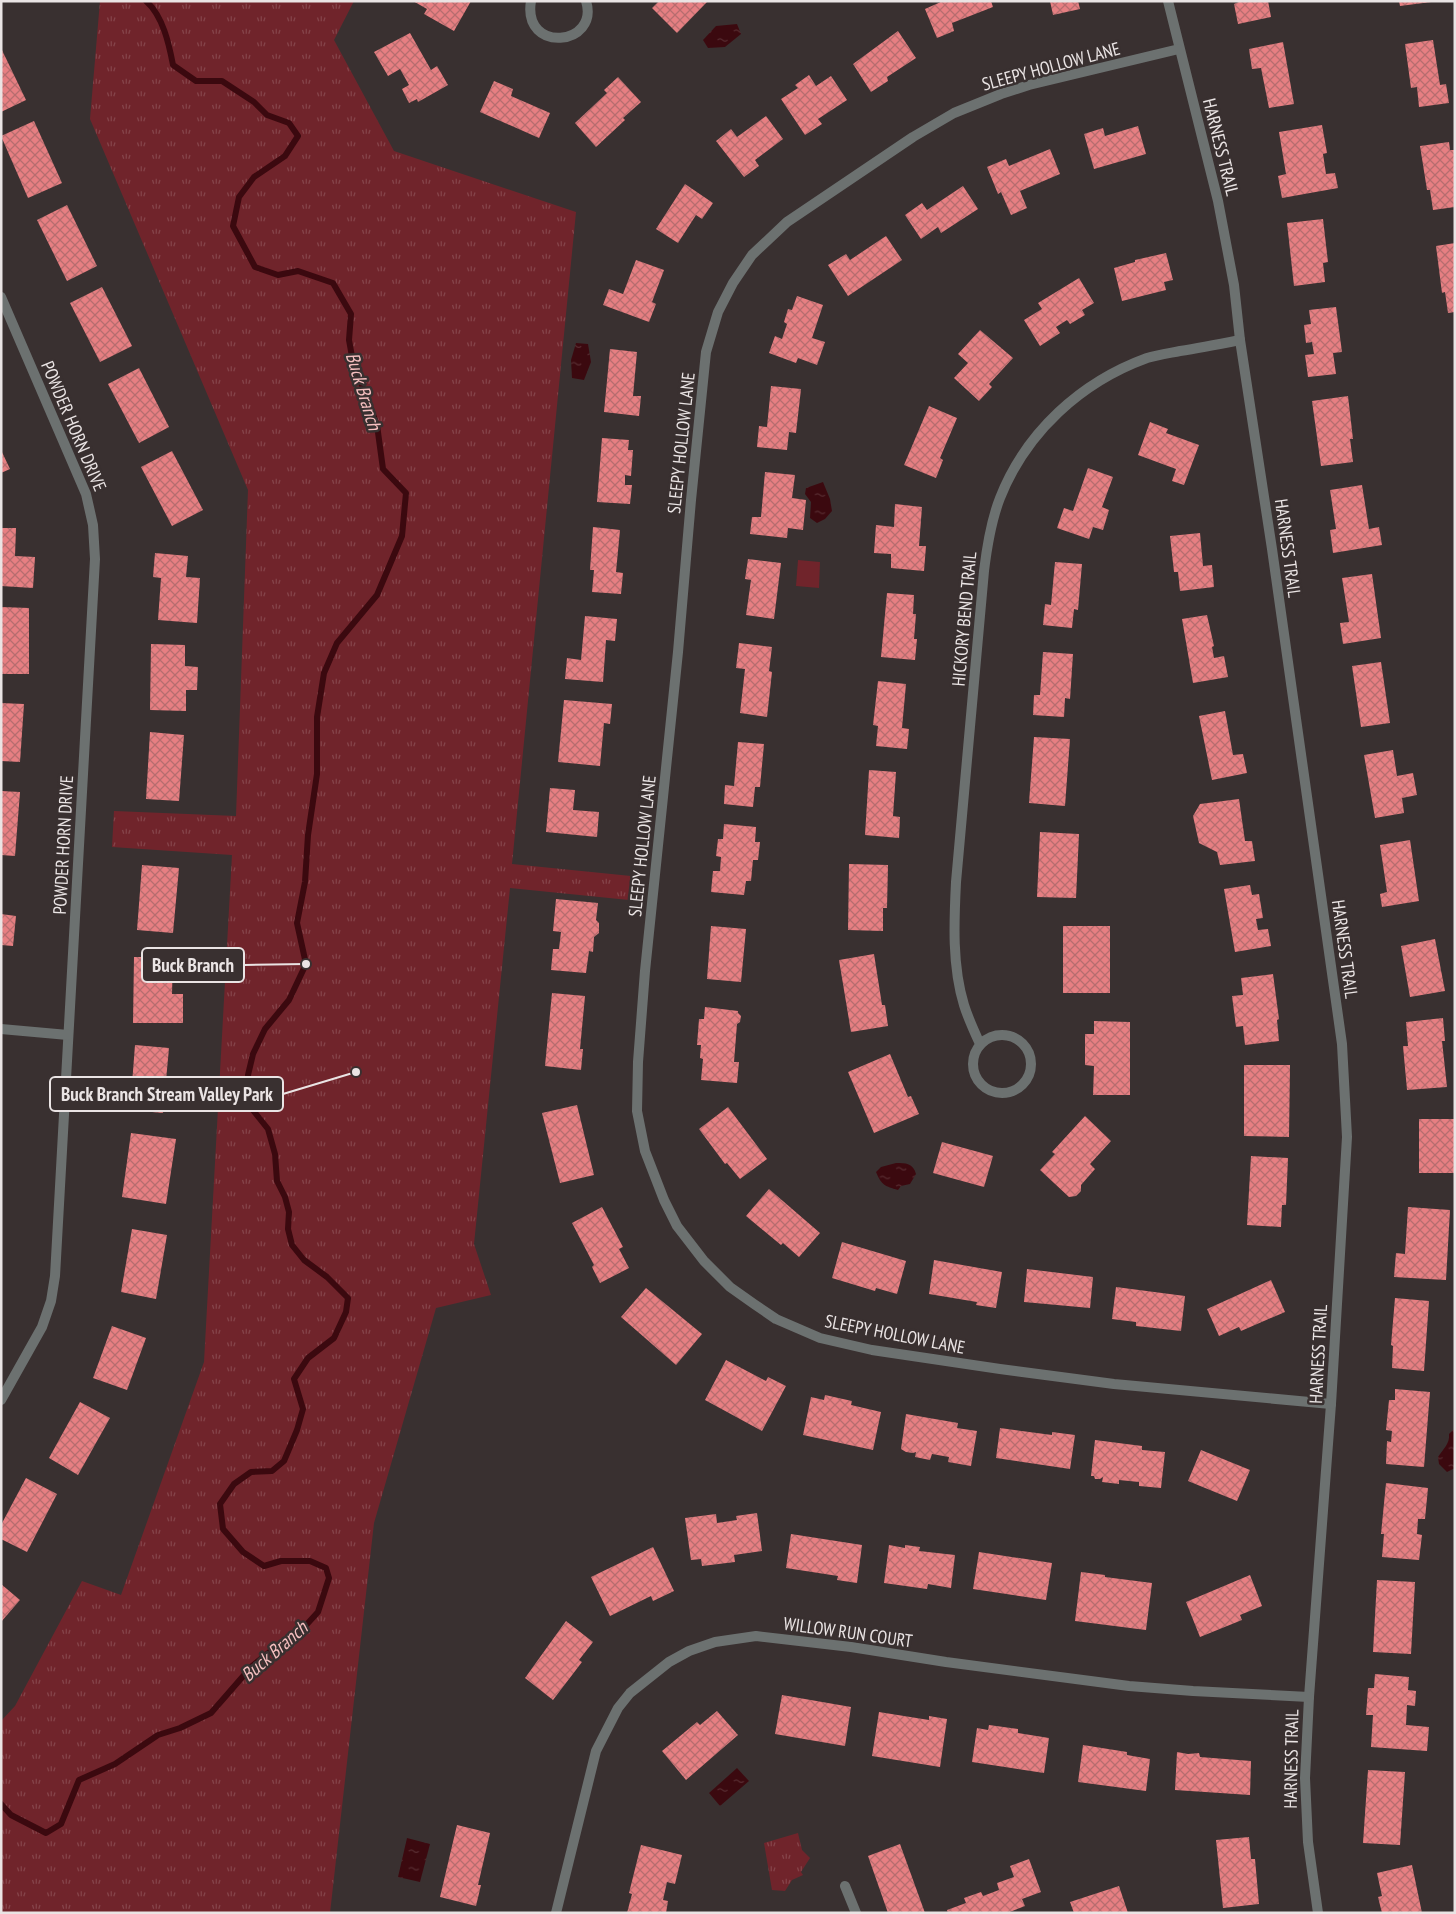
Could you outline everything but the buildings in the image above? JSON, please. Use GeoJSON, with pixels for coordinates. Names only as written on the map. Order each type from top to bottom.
{"type":"FeatureCollection","features":[{"type":"Feature","properties":{"kind":"street"},"geometry":{"type":"LineString","coordinates":[[531,1],[530,13],[541,33],[551,38],[562,39],[573,35],[585,22],[586,1]]}},
{"type":"Feature","properties":{"kind":"street","name":"HARNESS TRAIL"},"geometry":{"type":"LineString","coordinates":[[1168,1],[1218,201],[1234,285],[1240,340],[1271,540],[1342,1044],[1347,1138],[1332,1404],[1309,1697],[1305,1778],[1308,1842],[1318,1913]]}},
{"type":"Feature","properties":{"kind":"street","name":"SLEEPY HOLLOW LANE"},"geometry":{"type":"LineString","coordinates":[[1179,50],[1029,85],[954,113],[912,137],[787,222],[752,255],[733,283],[718,312],[706,352],[678,652],[653,884],[638,1062],[637,1111],[645,1151],[664,1200],[678,1226],[704,1261],[730,1286],[776,1319],[820,1338],[872,1350],[1105,1383],[1332,1404]]}},
{"type":"Feature","properties":{"kind":"street","name":"POWDER HORN DRIVE"},"geometry":{"type":"LineString","coordinates":[[1,297],[86,494],[93,525],[95,559],[55,1276],[51,1301],[42,1327],[5,1386],[1,1400]]}},
{"type":"Feature","properties":{"kind":"street","name":"HICKORY BEND TRAIL"},"geometry":{"type":"LineString","coordinates":[[980,1044],[964,1006],[957,972],[954,921],[955,892],[984,572],[991,525],[1000,498],[1010,476],[1032,440],[1051,418],[1081,393],[1123,368],[1148,358],[1240,340]]}},
{"type":"Feature","properties":{"kind":"street"},"geometry":{"type":"LineString","coordinates":[[1,1029],[68,1036]]}},
{"type":"Feature","properties":{"kind":"street"},"geometry":{"type":"LineString","coordinates":[[1000,1035],[1011,1036],[1021,1042],[1028,1051],[1031,1062],[1031,1069],[1024,1083],[1014,1090],[1003,1093],[992,1092],[982,1086],[975,1077],[972,1065],[974,1054],[980,1044],[989,1037],[1000,1035]]}},
{"type":"Feature","properties":{"kind":"street","name":"WILLOW RUN COURT"},"geometry":{"type":"LineString","coordinates":[[556,1913],[596,1751],[618,1708],[630,1693],[669,1662],[689,1651],[716,1642],[756,1636],[851,1647],[1128,1686],[1309,1697]]}},
{"type":"Feature","properties":{"kind":"street"},"geometry":{"type":"LineString","coordinates":[[845,1886],[856,1913]]}},
{"type":"Feature","properties":{"kind":"green space"},"geometry":{"type":"Polygon","coordinates":[[[100,1],[354,1],[334,40],[394,151],[576,212],[512,864],[631,876],[629,900],[510,888],[474,1244],[491,1295],[436,1308],[374,1523],[330,1913],[1,1913],[1,1721],[15,1706],[82,1581],[121,1595],[204,1362],[232,855],[112,847],[114,811],[236,816],[248,490],[90,119],[100,1]]]}},
{"type":"Feature","properties":{"kind":"green space"},"geometry":{"type":"Polygon","coordinates":[[[798,560],[820,562],[819,588],[796,586],[798,560]]]}},
{"type":"Feature","properties":{"kind":"green space"},"geometry":{"type":"Polygon","coordinates":[[[798,1833],[802,1850],[810,1858],[801,1872],[803,1875],[792,1880],[785,1891],[772,1890],[764,1843],[798,1833]]]}},
{"type":"Feature","properties":{"kind":"water"},"geometry":{"type":"Polygon","coordinates":[[[737,24],[741,34],[725,47],[708,48],[703,40],[716,26],[737,24]]]}},
{"type":"Feature","properties":{"kind":"water"},"geometry":{"type":"Polygon","coordinates":[[[576,343],[588,344],[591,362],[584,380],[572,378],[571,360],[576,343]]]}},
{"type":"Feature","properties":{"kind":"water"},"geometry":{"type":"Polygon","coordinates":[[[823,482],[830,499],[832,511],[825,519],[817,523],[810,518],[811,502],[805,494],[806,488],[823,482]]]}},
{"type":"Feature","properties":{"kind":"water"},"geometry":{"type":"Polygon","coordinates":[[[896,1163],[909,1164],[916,1174],[910,1184],[901,1186],[898,1190],[884,1185],[876,1172],[881,1167],[896,1163]]]}},
{"type":"Feature","properties":{"kind":"water"},"geometry":{"type":"Polygon","coordinates":[[[1455,1430],[1455,1468],[1447,1472],[1439,1464],[1438,1457],[1447,1444],[1449,1434],[1455,1430]]]}},
{"type":"Feature","properties":{"kind":"water"},"geometry":{"type":"Polygon","coordinates":[[[737,1768],[749,1781],[720,1806],[709,1793],[737,1768]]]}},
{"type":"Feature","properties":{"kind":"water"},"geometry":{"type":"Polygon","coordinates":[[[407,1838],[430,1844],[420,1882],[398,1877],[407,1838]]]}},
{"type":"Feature","properties":{"kind":"waterway","name":"Buck Branch"},"geometry":{"type":"LineString","coordinates":[[1,1804],[11,1815],[46,1833],[61,1824],[79,1780],[115,1764],[158,1735],[180,1728],[211,1713],[252,1666],[272,1650],[298,1634],[318,1612],[329,1578],[326,1568],[310,1561],[281,1561],[264,1566],[243,1552],[223,1529],[220,1504],[234,1484],[251,1472],[272,1471],[284,1461],[297,1430],[303,1409],[294,1379],[308,1358],[334,1338],[346,1312],[348,1298],[327,1277],[304,1260],[292,1245],[288,1229],[289,1212],[285,1197],[277,1181],[275,1154],[268,1129],[252,1109],[248,1075],[253,1054],[265,1029],[289,1000],[306,964],[297,923],[305,882],[308,835],[317,774],[317,717],[324,673],[337,643],[377,595],[402,536],[406,493],[383,469],[377,425],[353,362],[349,340],[351,314],[333,283],[298,271],[278,275],[255,267],[233,226],[239,197],[254,177],[285,156],[298,136],[289,123],[267,115],[254,102],[222,81],[196,81],[173,65],[161,22],[146,1]]}},
{"type":"Feature","properties":{"kind":"place","name":"Buck Branch"},"geometry":{"type":"Point","coordinates":[306,964]}},
{"type":"Feature","properties":{"kind":"place","name":"Buck Branch Stream Valley Park"},"geometry":{"type":"Point","coordinates":[356,1072]}}]}
